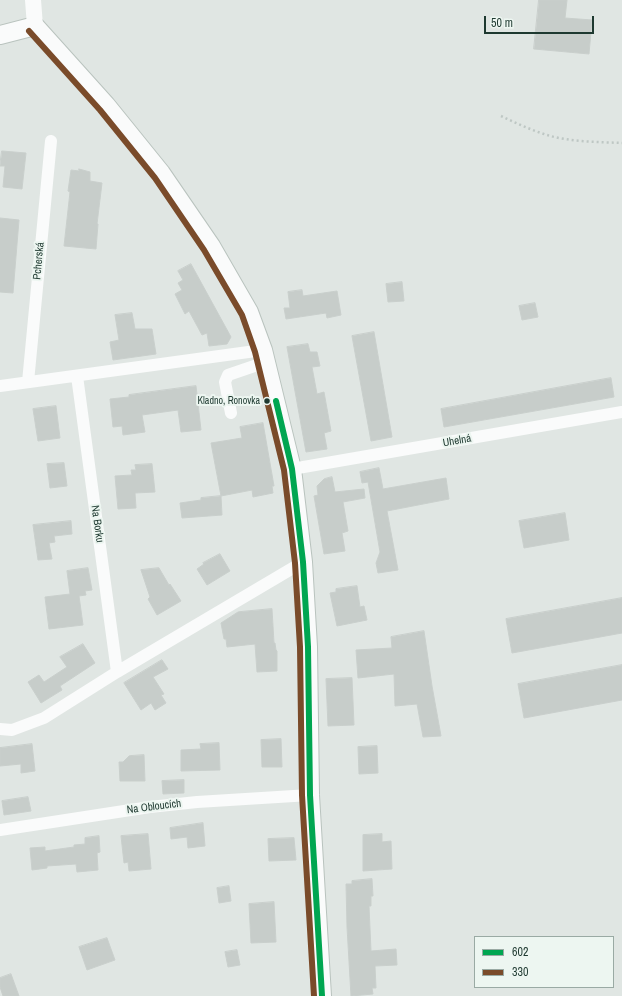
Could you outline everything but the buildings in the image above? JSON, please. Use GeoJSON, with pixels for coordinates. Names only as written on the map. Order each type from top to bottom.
{"type":"FeatureCollection","features":[{"type":"Feature","properties":{"kind":"main road"},"geometry":{"type":"LineString","coordinates":[[0,35],[35,26],[106,105],[161,173],[211,246],[249,312],[265,356],[292,469],[303,562],[308,647],[310,795],[322,996]]}},
{"type":"Feature","properties":{"kind":"street"},"geometry":{"type":"LineString","coordinates":[[33,0],[35,26]]}},
{"type":"Feature","properties":{"kind":"street","name":"Pcherská"},"geometry":{"type":"LineString","coordinates":[[28,382],[51,141]]}},
{"type":"Feature","properties":{"kind":"street"},"geometry":{"type":"LineString","coordinates":[[0,386],[77,376],[265,356]]}},
{"type":"Feature","properties":{"kind":"street"},"geometry":{"type":"LineString","coordinates":[[231,413],[225,382],[228,375],[265,356]]}},
{"type":"Feature","properties":{"kind":"street","name":"Na Borku"},"geometry":{"type":"LineString","coordinates":[[77,376],[117,672]]}},
{"type":"Feature","properties":{"kind":"street","name":"Uhelná"},"geometry":{"type":"LineString","coordinates":[[292,469],[622,412]]}},
{"type":"Feature","properties":{"kind":"street"},"geometry":{"type":"LineString","coordinates":[[0,729],[12,730],[44,718],[117,672],[303,562]]}},
{"type":"Feature","properties":{"kind":"street","name":"Na Obloucích"},"geometry":{"type":"LineString","coordinates":[[0,830],[150,807],[197,802],[310,795]]}},
{"type":"Feature","properties":{"kind":"path"},"geometry":{"type":"LineString","coordinates":[[501,116],[549,136],[565,139],[622,143]]}},
{"type":"Feature","properties":{"kind":"transit line","name":"330"},"geometry":{"type":"LineString","coordinates":[[29,31],[100,110],[155,178],[204,250],[242,315],[255,352],[284,470],[295,563],[300,647],[302,795],[314,996]]}},
{"type":"Feature","properties":{"kind":"transit line","name":"602"},"geometry":{"type":"LineString","coordinates":[[276,401],[292,469],[303,562],[308,647],[310,795],[322,996]]}},
{"type":"Feature","properties":{"kind":"place","name":"Kladno, Ronovka"},"geometry":{"type":"Point","coordinates":[267,401]}}]}
